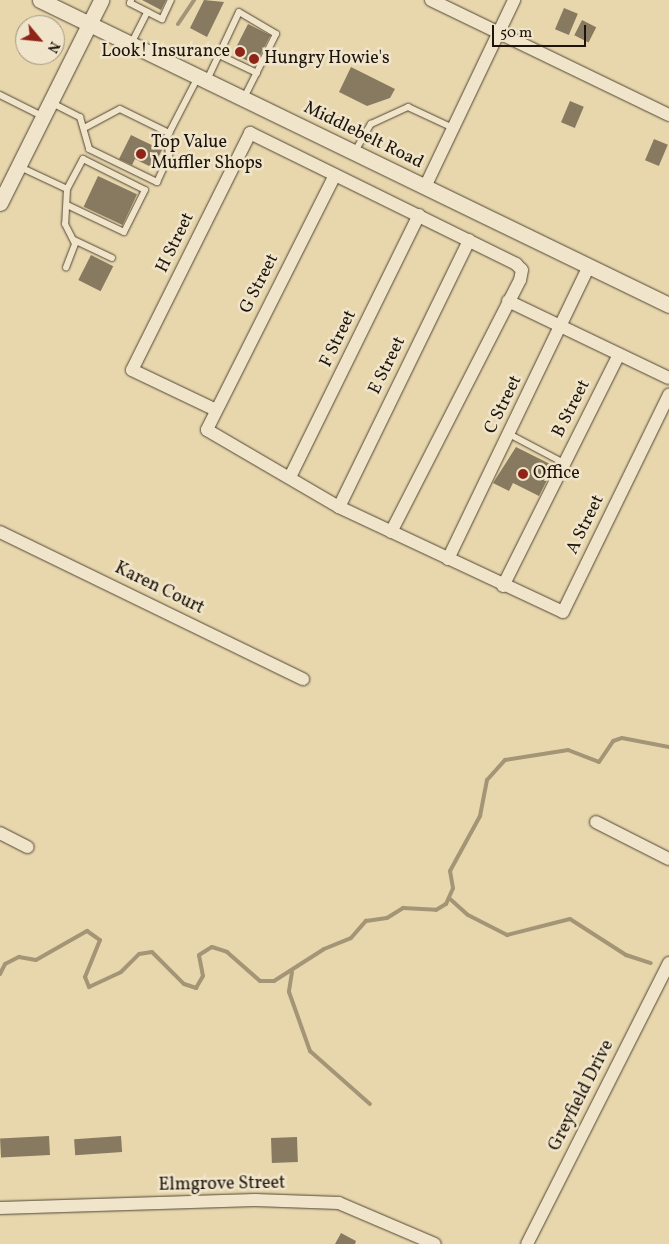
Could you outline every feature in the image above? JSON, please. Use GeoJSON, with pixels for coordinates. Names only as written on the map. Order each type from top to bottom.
{"type":"FeatureCollection","features":[{"type":"Feature","properties":{"kind":"street","name":"Middlebelt Road"},"geometry":{"type":"LineString","coordinates":[[40,0],[669,305]]}},
{"type":"Feature","properties":{"kind":"street"},"geometry":{"type":"LineString","coordinates":[[1,199],[101,0]]}},
{"type":"Feature","properties":{"kind":"street"},"geometry":{"type":"LineString","coordinates":[[430,0],[669,115]]}},
{"type":"Feature","properties":{"kind":"street"},"geometry":{"type":"LineString","coordinates":[[425,187],[514,0]]}},
{"type":"Feature","properties":{"kind":"street","name":"H Street"},"geometry":{"type":"LineString","coordinates":[[216,410],[132,370],[250,133],[335,175]]}},
{"type":"Feature","properties":{"kind":"street"},"geometry":{"type":"LineString","coordinates":[[335,175],[469,240],[522,270],[391,532]]}},
{"type":"Feature","properties":{"kind":"street","name":"G Street"},"geometry":{"type":"LineString","coordinates":[[290,478],[207,430],[335,175]]}},
{"type":"Feature","properties":{"kind":"street","name":"F Street"},"geometry":{"type":"LineString","coordinates":[[290,478],[419,216]]}},
{"type":"Feature","properties":{"kind":"street","name":"E Street"},"geometry":{"type":"LineString","coordinates":[[339,507],[469,240]]}},
{"type":"Feature","properties":{"kind":"street","name":"C Street"},"geometry":{"type":"LineString","coordinates":[[448,559],[590,266]]}},
{"type":"Feature","properties":{"kind":"street"},"geometry":{"type":"LineString","coordinates":[[508,300],[669,378]]}},
{"type":"Feature","properties":{"kind":"street","name":"B Street"},"geometry":{"type":"LineString","coordinates":[[503,586],[619,354]]}},
{"type":"Feature","properties":{"kind":"street","name":"A Street"},"geometry":{"type":"LineString","coordinates":[[503,586],[563,612],[669,395]]}},
{"type":"Feature","properties":{"kind":"street"},"geometry":{"type":"LineString","coordinates":[[290,478],[339,507],[503,586]]}},
{"type":"Feature","properties":{"kind":"street","name":"Karen Court"},"geometry":{"type":"LineString","coordinates":[[0,532],[303,679]]}},
{"type":"Feature","properties":{"kind":"street"},"geometry":{"type":"LineString","coordinates":[[596,822],[669,859]]}},
{"type":"Feature","properties":{"kind":"street"},"geometry":{"type":"LineString","coordinates":[[0,834],[28,847]]}},
{"type":"Feature","properties":{"kind":"street","name":"Greyfield Drive"},"geometry":{"type":"LineString","coordinates":[[527,1244],[669,964]]}},
{"type":"Feature","properties":{"kind":"street","name":"Elmgrove Street"},"geometry":{"type":"LineString","coordinates":[[0,1208],[255,1200],[339,1203],[435,1244]]}},
{"type":"Feature","properties":{"kind":"lane"},"geometry":{"type":"LineString","coordinates":[[132,0],[130,3],[162,19],[171,0]]}},
{"type":"Feature","properties":{"kind":"lane"},"geometry":{"type":"LineString","coordinates":[[132,44],[147,12]]}},
{"type":"Feature","properties":{"kind":"lane"},"geometry":{"type":"LineString","coordinates":[[50,102],[80,117],[86,127],[89,149],[157,182],[169,156],[169,133],[219,54],[239,12],[276,34],[244,99]]}},
{"type":"Feature","properties":{"kind":"lane"},"geometry":{"type":"LineString","coordinates":[[219,54],[257,73]]}},
{"type":"Feature","properties":{"kind":"lane"},"geometry":{"type":"LineString","coordinates":[[0,95],[43,117]]}},
{"type":"Feature","properties":{"kind":"lane"},"geometry":{"type":"LineString","coordinates":[[354,153],[371,124],[408,107],[453,128]]}},
{"type":"Feature","properties":{"kind":"lane"},"geometry":{"type":"LineString","coordinates":[[86,127],[120,109],[169,133]]}},
{"type":"Feature","properties":{"kind":"lane"},"geometry":{"type":"LineString","coordinates":[[68,205],[124,232],[145,190],[82,159],[67,190],[68,205],[65,224],[74,240],[112,258]]}},
{"type":"Feature","properties":{"kind":"lane"},"geometry":{"type":"LineString","coordinates":[[18,166],[67,190]]}},
{"type":"Feature","properties":{"kind":"lane"},"geometry":{"type":"LineString","coordinates":[[66,267],[74,240]]}},
{"type":"Feature","properties":{"kind":"lane"},"geometry":{"type":"LineString","coordinates":[[509,434],[564,463]]}},
{"type":"Feature","properties":{"kind":"building"},"geometry":{"type":"Polygon","coordinates":[[[142,0],[166,0],[161,10],[142,0]]]}},
{"type":"Feature","properties":{"kind":"building"},"geometry":{"type":"Polygon","coordinates":[[[204,0],[224,2],[207,37],[190,28],[204,0]]]}},
{"type":"Feature","properties":{"kind":"building"},"geometry":{"type":"Polygon","coordinates":[[[564,8],[578,14],[569,35],[555,29],[564,8]]]}},
{"type":"Feature","properties":{"kind":"building"},"geometry":{"type":"Polygon","coordinates":[[[582,20],[596,27],[589,42],[574,35],[582,20]]]}},
{"type":"Feature","properties":{"kind":"building"},"geometry":{"type":"Polygon","coordinates":[[[248,24],[270,35],[255,65],[233,53],[248,24]]]}},
{"type":"Feature","properties":{"kind":"building"},"geometry":{"type":"Polygon","coordinates":[[[351,67],[395,89],[390,98],[367,106],[339,92],[351,67]]]}},
{"type":"Feature","properties":{"kind":"building"},"geometry":{"type":"Polygon","coordinates":[[[570,101],[584,107],[575,128],[561,122],[570,101]]]}},
{"type":"Feature","properties":{"kind":"building","name":"Top Value Muffler Shops"},"geometry":{"type":"Polygon","coordinates":[[[131,135],[162,150],[153,168],[135,159],[132,165],[119,159],[131,135]]]}},
{"type":"Feature","properties":{"kind":"building"},"geometry":{"type":"Polygon","coordinates":[[[654,139],[668,145],[659,166],[645,160],[654,139]]]}},
{"type":"Feature","properties":{"kind":"building"},"geometry":{"type":"Polygon","coordinates":[[[98,176],[137,194],[123,225],[84,207],[98,176]]]}},
{"type":"Feature","properties":{"kind":"building"},"geometry":{"type":"Polygon","coordinates":[[[91,255],[113,266],[101,291],[78,280],[91,255]]]}},
{"type":"Feature","properties":{"kind":"building","name":"Office"},"geometry":{"type":"Polygon","coordinates":[[[516,447],[554,466],[539,496],[513,483],[509,491],[493,483],[516,447]]]}},
{"type":"Feature","properties":{"kind":"building"},"geometry":{"type":"Polygon","coordinates":[[[49,1136],[50,1155],[1,1158],[0,1139],[49,1136]]]}},
{"type":"Feature","properties":{"kind":"building"},"geometry":{"type":"Polygon","coordinates":[[[121,1136],[122,1152],[75,1155],[74,1139],[121,1136]]]}},
{"type":"Feature","properties":{"kind":"building"},"geometry":{"type":"Polygon","coordinates":[[[297,1137],[298,1162],[272,1163],[271,1138],[297,1137]]]}},
{"type":"Feature","properties":{"kind":"building"},"geometry":{"type":"Polygon","coordinates":[[[341,1233],[356,1241],[355,1244],[335,1244],[341,1233]]]}},
{"type":"Feature","properties":{"kind":"waterway"},"geometry":{"type":"LineString","coordinates":[[178,24],[194,0]]}},
{"type":"Feature","properties":{"kind":"waterway"},"geometry":{"type":"LineString","coordinates":[[0,974],[5,964],[19,957],[36,960],[87,931],[100,940],[85,977],[89,987],[121,972],[139,954],[152,952],[184,984],[196,988],[203,976],[199,955],[212,947],[227,952],[260,981],[274,981],[324,949],[351,938],[366,921],[387,918],[403,908],[436,910],[446,904],[453,888],[450,871],[480,816],[487,780],[505,760],[568,750],[599,762],[613,741],[622,738],[669,747]]}},
{"type":"Feature","properties":{"kind":"waterway"},"geometry":{"type":"LineString","coordinates":[[449,898],[468,915],[507,935],[570,919],[626,955],[651,963]]}},
{"type":"Feature","properties":{"kind":"waterway"},"geometry":{"type":"LineString","coordinates":[[292,972],[289,992],[310,1051],[370,1104]]}},
{"type":"Feature","properties":{"kind":"place","name":"Look! Insurance"},"geometry":{"type":"Point","coordinates":[240,52]}},
{"type":"Feature","properties":{"kind":"place","name":"Hungry Howie's"},"geometry":{"type":"Point","coordinates":[254,59]}},
{"type":"Feature","properties":{"kind":"place","name":"Top Value Muffler Shops"},"geometry":{"type":"Point","coordinates":[141,154]}},
{"type":"Feature","properties":{"kind":"place","name":"Office"},"geometry":{"type":"Point","coordinates":[523,474]}}]}
